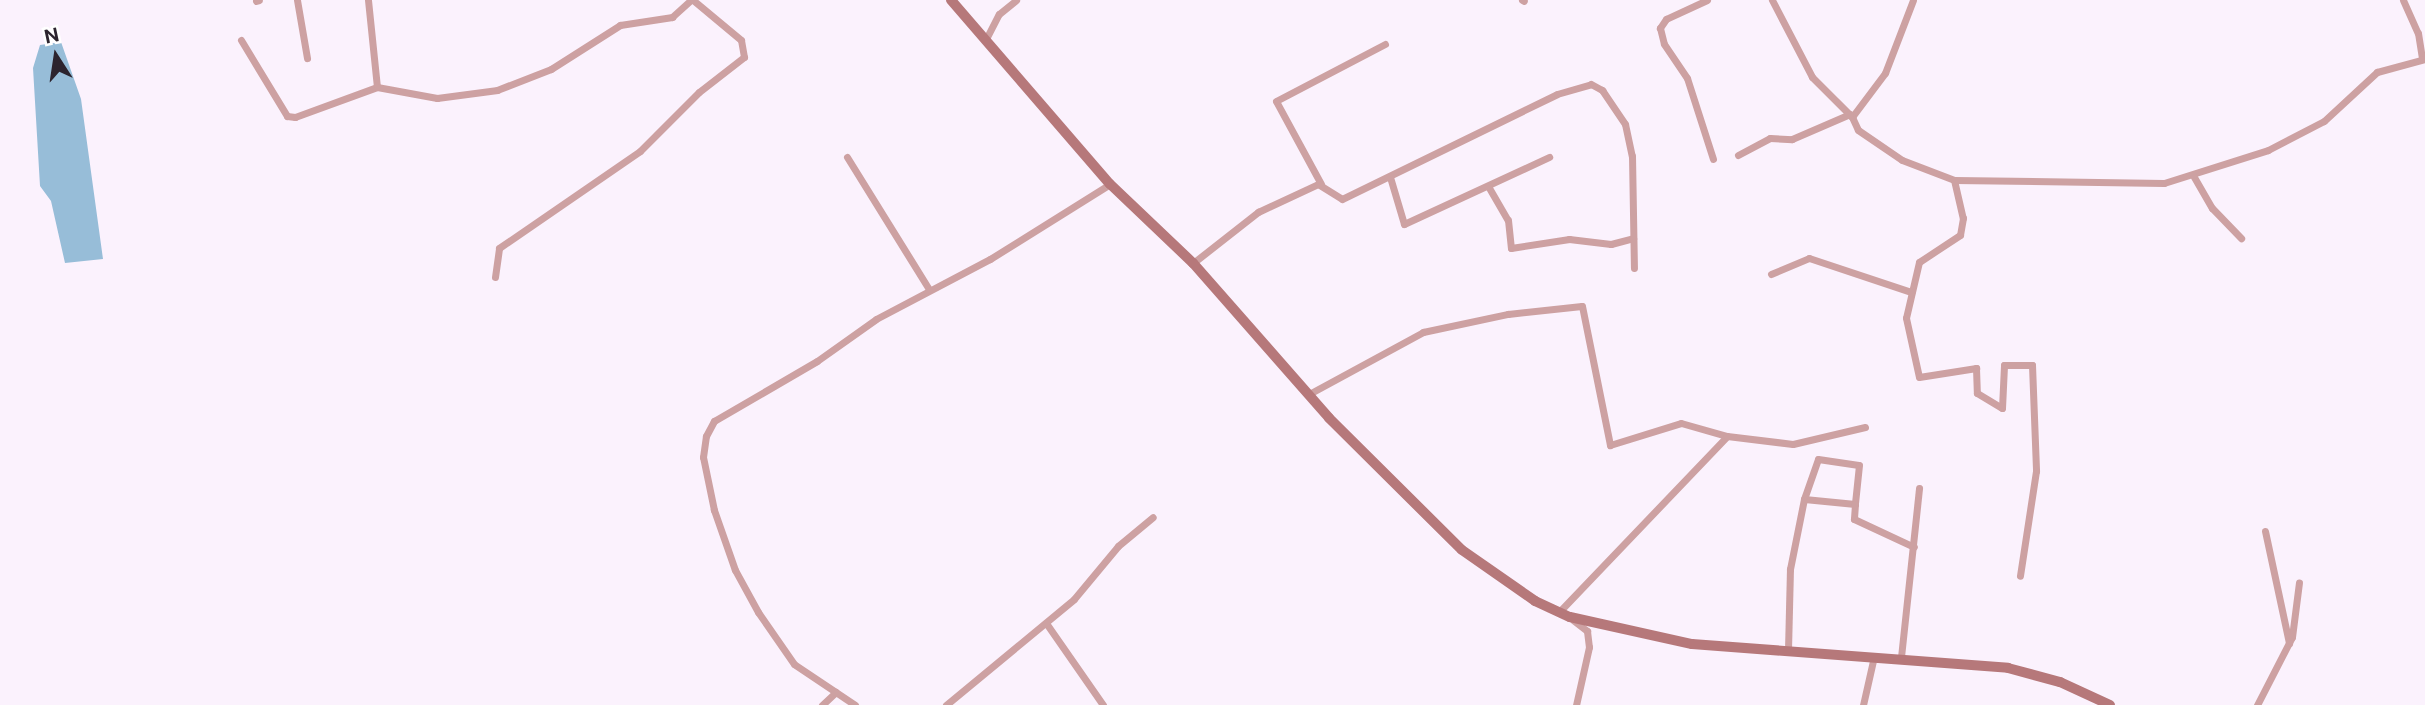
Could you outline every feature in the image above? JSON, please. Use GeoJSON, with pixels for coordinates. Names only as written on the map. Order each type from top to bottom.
{"type":"FeatureCollection","features":[{"type":"Feature","properties":{"kind":"street"},"geometry":{"type":"LineString","coordinates":[[297,0],[307,58]]}},
{"type":"Feature","properties":{"kind":"street"},"geometry":{"type":"LineString","coordinates":[[368,0],[377,87]]}},
{"type":"Feature","properties":{"kind":"street"},"geometry":{"type":"LineString","coordinates":[[241,40],[287,116],[377,87],[437,97],[497,90],[551,69],[620,25],[672,17],[692,0],[741,40],[744,57],[699,92],[640,151],[499,248],[495,277]]}},
{"type":"Feature","properties":{"kind":"street"},"geometry":{"type":"LineString","coordinates":[[951,0],[1110,184],[1193,263],[1309,394],[1462,550],[1587,631],[1589,647],[1576,705]]}},
{"type":"Feature","properties":{"kind":"street"},"geometry":{"type":"LineString","coordinates":[[986,39],[999,14],[1016,0]]}},
{"type":"Feature","properties":{"kind":"street"},"geometry":{"type":"LineString","coordinates":[[1707,0],[1666,19],[1660,27],[1664,44],[1687,78],[1713,159]]}},
{"type":"Feature","properties":{"kind":"street"},"geometry":{"type":"LineString","coordinates":[[1772,0],[1812,78],[1851,116],[1858,130],[1902,160],[1954,180],[2164,183],[2194,177],[2294,138],[2324,121],[2376,72],[2424,59],[2418,33],[2403,0]]}},
{"type":"Feature","properties":{"kind":"street"},"geometry":{"type":"LineString","coordinates":[[1738,155],[1770,138],[1792,139],[1851,116],[1885,73],[1913,0]]}},
{"type":"Feature","properties":{"kind":"street"},"geometry":{"type":"LineString","coordinates":[[1385,44],[1276,101],[1321,184],[1339,200],[1557,94],[1594,85],[1625,124],[1632,156],[1634,268]]}},
{"type":"Feature","properties":{"kind":"street"},"geometry":{"type":"LineString","coordinates":[[847,157],[929,289]]}},
{"type":"Feature","properties":{"kind":"street"},"geometry":{"type":"LineString","coordinates":[[1390,177],[1404,224],[1549,157]]}},
{"type":"Feature","properties":{"kind":"street"},"geometry":{"type":"LineString","coordinates":[[2194,177],[2212,208],[2241,238]]}},
{"type":"Feature","properties":{"kind":"street"},"geometry":{"type":"LineString","coordinates":[[1954,180],[1963,218],[1960,234],[1919,262],[1906,318],[1919,377],[1976,368],[1977,393],[2002,408],[2004,365],[2032,365],[2036,471],[2020,576]]}},
{"type":"Feature","properties":{"kind":"street"},"geometry":{"type":"LineString","coordinates":[[855,705],[794,664],[735,570],[706,477],[706,436],[714,421],[929,289],[1056,221],[1110,184]]}},
{"type":"Feature","properties":{"kind":"street"},"geometry":{"type":"LineString","coordinates":[[1193,263],[1258,212],[1321,184]]}},
{"type":"Feature","properties":{"kind":"street"},"geometry":{"type":"LineString","coordinates":[[1488,186],[1508,220],[1511,248],[1569,239],[1611,244],[1633,238]]}},
{"type":"Feature","properties":{"kind":"street"},"geometry":{"type":"LineString","coordinates":[[1771,274],[1809,258],[1911,292]]}},
{"type":"Feature","properties":{"kind":"street"},"geometry":{"type":"LineString","coordinates":[[1309,394],[1423,332],[1508,314],[1583,306],[1610,445],[1681,423],[1727,436],[1793,444],[1864,427]]}},
{"type":"Feature","properties":{"kind":"street"},"geometry":{"type":"LineString","coordinates":[[1564,615],[1727,436]]}},
{"type":"Feature","properties":{"kind":"street"},"geometry":{"type":"LineString","coordinates":[[1787,650],[1790,569],[1804,499],[1818,459],[1859,465],[1854,519],[1914,547]]}},
{"type":"Feature","properties":{"kind":"street"},"geometry":{"type":"LineString","coordinates":[[1901,657],[1919,488]]}},
{"type":"Feature","properties":{"kind":"street"},"geometry":{"type":"LineString","coordinates":[[1804,499],[1855,504]]}},
{"type":"Feature","properties":{"kind":"street"},"geometry":{"type":"LineString","coordinates":[[946,705],[1046,623],[1153,517]]}},
{"type":"Feature","properties":{"kind":"street"},"geometry":{"type":"LineString","coordinates":[[2265,531],[2289,644]]}},
{"type":"Feature","properties":{"kind":"street"},"geometry":{"type":"LineString","coordinates":[[2257,705],[2289,644],[2299,582]]}},
{"type":"Feature","properties":{"kind":"street"},"geometry":{"type":"LineString","coordinates":[[1564,615],[1692,644],[1901,657],[2036,673],[2110,705]]}},
{"type":"Feature","properties":{"kind":"street"},"geometry":{"type":"LineString","coordinates":[[1046,623],[1103,705]]}},
{"type":"Feature","properties":{"kind":"street"},"geometry":{"type":"LineString","coordinates":[[1864,705],[1874,655]]}},
{"type":"Feature","properties":{"kind":"street"},"geometry":{"type":"LineString","coordinates":[[822,705],[836,692]]}},
{"type":"Feature","properties":{"kind":"water"},"geometry":{"type":"Polygon","coordinates":[[[61,42],[81,99],[103,259],[65,263],[51,201],[40,186],[33,68],[40,45],[61,42]]]}}]}
